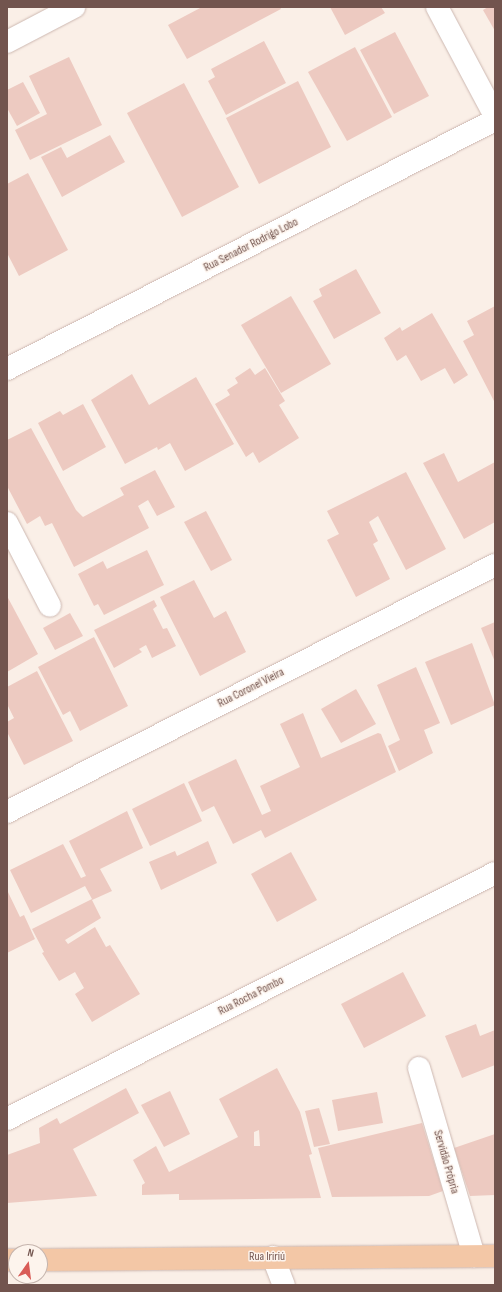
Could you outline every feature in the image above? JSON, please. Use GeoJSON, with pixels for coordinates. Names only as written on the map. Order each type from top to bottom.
{"type":"FeatureCollection","features":[{"type":"Feature","properties":{"kind":"main road","name":"Rua Iririú"},"geometry":{"type":"LineString","coordinates":[[48,1260],[495,1256]]}},
{"type":"Feature","properties":{"kind":"street"},"geometry":{"type":"LineString","coordinates":[[7,42],[74,7]]}},
{"type":"Feature","properties":{"kind":"street"},"geometry":{"type":"LineString","coordinates":[[436,7],[495,116]]}},
{"type":"Feature","properties":{"kind":"street","name":"Rua Senador Rodrigo Lobo"},"geometry":{"type":"LineString","coordinates":[[7,369],[495,120]]}},
{"type":"Feature","properties":{"kind":"street"},"geometry":{"type":"LineString","coordinates":[[7,523],[50,606]]}},
{"type":"Feature","properties":{"kind":"street","name":"Rua Coronel Vieira"},"geometry":{"type":"LineString","coordinates":[[7,812],[495,565]]}},
{"type":"Feature","properties":{"kind":"street","name":"Rua Rocha Pombo"},"geometry":{"type":"LineString","coordinates":[[7,1119],[495,873]]}},
{"type":"Feature","properties":{"kind":"street","name":"Servidão Própria"},"geometry":{"type":"LineString","coordinates":[[419,1068],[474,1256]]}},
{"type":"Feature","properties":{"kind":"street"},"geometry":{"type":"LineString","coordinates":[[272,1257],[284,1285]]}},
{"type":"Feature","properties":{"kind":"building"},"geometry":{"type":"Polygon","coordinates":[[[202,7],[280,7],[281,9],[187,59],[168,25],[202,7]]]}},
{"type":"Feature","properties":{"kind":"building"},"geometry":{"type":"Polygon","coordinates":[[[330,7],[381,7],[385,13],[345,35],[330,7]]]}},
{"type":"Feature","properties":{"kind":"building"},"geometry":{"type":"Polygon","coordinates":[[[488,7],[495,7],[495,31],[483,10],[488,7]]]}},
{"type":"Feature","properties":{"kind":"building"},"geometry":{"type":"Polygon","coordinates":[[[395,32],[429,96],[394,114],[360,50],[395,32]]]}},
{"type":"Feature","properties":{"kind":"building"},"geometry":{"type":"Polygon","coordinates":[[[264,41],[286,83],[226,115],[208,81],[215,77],[211,69],[264,41]]]}},
{"type":"Feature","properties":{"kind":"building"},"geometry":{"type":"Polygon","coordinates":[[[355,47],[392,117],[347,141],[308,72],[355,47]]]}},
{"type":"Feature","properties":{"kind":"building"},"geometry":{"type":"Polygon","coordinates":[[[69,57],[102,125],[30,160],[15,130],[47,114],[29,76],[69,57]]]}},
{"type":"Feature","properties":{"kind":"building"},"geometry":{"type":"Polygon","coordinates":[[[298,81],[331,147],[259,184],[226,118],[298,81]]]}},
{"type":"Feature","properties":{"kind":"building"},"geometry":{"type":"Polygon","coordinates":[[[23,82],[40,113],[17,126],[7,108],[7,90],[23,82]]]}},
{"type":"Feature","properties":{"kind":"building"},"geometry":{"type":"Polygon","coordinates":[[[184,83],[239,187],[182,217],[127,113],[184,83]]]}},
{"type":"Feature","properties":{"kind":"building"},"geometry":{"type":"Polygon","coordinates":[[[110,135],[125,162],[62,197],[41,157],[61,147],[67,158],[110,135]]]}},
{"type":"Feature","properties":{"kind":"building"},"geometry":{"type":"Polygon","coordinates":[[[28,173],[68,250],[19,276],[7,253],[7,184],[28,173]]]}},
{"type":"Feature","properties":{"kind":"building"},"geometry":{"type":"Polygon","coordinates":[[[356,269],[381,313],[334,339],[313,301],[322,296],[319,289],[356,269]]]}},
{"type":"Feature","properties":{"kind":"building"},"geometry":{"type":"Polygon","coordinates":[[[291,296],[331,364],[281,393],[241,325],[291,296]]]}},
{"type":"Feature","properties":{"kind":"building"},"geometry":{"type":"Polygon","coordinates":[[[495,306],[495,403],[463,341],[474,335],[467,321],[495,306]]]}},
{"type":"Feature","properties":{"kind":"building"},"geometry":{"type":"Polygon","coordinates":[[[432,313],[468,375],[454,384],[445,368],[421,381],[406,355],[397,361],[384,338],[400,327],[402,331],[432,313]]]}},
{"type":"Feature","properties":{"kind":"building"},"geometry":{"type":"Polygon","coordinates":[[[250,368],[255,375],[265,368],[285,401],[279,405],[299,438],[259,463],[253,452],[246,457],[215,404],[230,395],[227,390],[238,383],[235,378],[250,368]]]}},
{"type":"Feature","properties":{"kind":"building"},"geometry":{"type":"Polygon","coordinates":[[[132,374],[149,405],[196,377],[234,444],[185,471],[170,443],[158,450],[157,447],[125,464],[91,400],[132,374]]]}},
{"type":"Feature","properties":{"kind":"building"},"geometry":{"type":"Polygon","coordinates":[[[83,404],[106,447],[63,471],[38,423],[60,411],[63,415],[83,404]]]}},
{"type":"Feature","properties":{"kind":"building"},"geometry":{"type":"Polygon","coordinates":[[[31,428],[76,510],[83,517],[124,495],[120,488],[155,470],[175,507],[157,516],[148,500],[138,506],[149,528],[74,567],[52,523],[45,526],[40,516],[27,524],[7,486],[7,440],[31,428]]]}},
{"type":"Feature","properties":{"kind":"building"},"geometry":{"type":"Polygon","coordinates":[[[444,453],[458,482],[495,462],[495,522],[464,539],[423,463],[444,453]]]}},
{"type":"Feature","properties":{"kind":"building"},"geometry":{"type":"Polygon","coordinates":[[[406,472],[446,549],[406,570],[378,516],[369,522],[378,541],[373,544],[390,579],[356,597],[327,540],[339,534],[327,511],[406,472]]]}},
{"type":"Feature","properties":{"kind":"building"},"geometry":{"type":"Polygon","coordinates":[[[206,511],[232,560],[211,571],[184,522],[206,511]]]}},
{"type":"Feature","properties":{"kind":"building"},"geometry":{"type":"Polygon","coordinates":[[[147,550],[164,585],[104,615],[98,604],[94,606],[78,574],[103,561],[107,569],[147,550]]]}},
{"type":"Feature","properties":{"kind":"building"},"geometry":{"type":"Polygon","coordinates":[[[194,580],[214,618],[226,611],[246,652],[200,676],[160,597],[194,580]]]}},
{"type":"Feature","properties":{"kind":"building"},"geometry":{"type":"Polygon","coordinates":[[[7,596],[38,654],[7,672],[7,596]]]}},
{"type":"Feature","properties":{"kind":"building"},"geometry":{"type":"Polygon","coordinates":[[[154,600],[157,606],[153,609],[163,629],[167,628],[176,646],[152,658],[146,645],[139,649],[142,652],[114,668],[94,630],[154,600]]]}},
{"type":"Feature","properties":{"kind":"building"},"geometry":{"type":"Polygon","coordinates":[[[70,613],[83,636],[55,650],[43,628],[70,613]]]}},
{"type":"Feature","properties":{"kind":"building"},"geometry":{"type":"Polygon","coordinates":[[[495,622],[495,662],[481,628],[495,622]]]}},
{"type":"Feature","properties":{"kind":"building"},"geometry":{"type":"Polygon","coordinates":[[[94,637],[128,706],[80,731],[70,711],[63,715],[38,667],[94,637]]]}},
{"type":"Feature","properties":{"kind":"building"},"geometry":{"type":"Polygon","coordinates":[[[472,643],[495,705],[451,725],[425,662],[472,643]]]}},
{"type":"Feature","properties":{"kind":"building"},"geometry":{"type":"Polygon","coordinates":[[[416,667],[440,723],[424,730],[433,753],[399,771],[388,746],[400,740],[377,685],[416,667]]]}},
{"type":"Feature","properties":{"kind":"building"},"geometry":{"type":"Polygon","coordinates":[[[37,671],[73,741],[24,765],[7,732],[7,722],[14,718],[7,704],[7,687],[37,671]]]}},
{"type":"Feature","properties":{"kind":"building"},"geometry":{"type":"Polygon","coordinates":[[[356,689],[376,724],[341,743],[321,709],[356,689]]]}},
{"type":"Feature","properties":{"kind":"building"},"geometry":{"type":"Polygon","coordinates":[[[303,713],[321,758],[378,733],[381,734],[396,772],[265,838],[261,830],[233,844],[214,806],[202,812],[188,782],[236,759],[262,815],[271,811],[260,786],[300,767],[280,724],[303,713]]]}},
{"type":"Feature","properties":{"kind":"building"},"geometry":{"type":"Polygon","coordinates":[[[184,783],[202,821],[150,846],[132,809],[184,783]]]}},
{"type":"Feature","properties":{"kind":"building"},"geometry":{"type":"Polygon","coordinates":[[[127,811],[143,848],[100,869],[112,891],[92,900],[101,918],[65,940],[68,944],[95,927],[106,947],[110,945],[140,994],[92,1022],[75,994],[84,988],[75,972],[59,981],[42,953],[44,952],[32,929],[92,899],[85,886],[31,913],[10,870],[63,844],[81,878],[86,876],[69,841],[127,811]]]}},
{"type":"Feature","properties":{"kind":"building"},"geometry":{"type":"Polygon","coordinates":[[[208,841],[217,863],[161,890],[149,862],[175,851],[177,856],[208,841]]]}},
{"type":"Feature","properties":{"kind":"building"},"geometry":{"type":"Polygon","coordinates":[[[291,852],[317,900],[277,922],[251,874],[291,852]]]}},
{"type":"Feature","properties":{"kind":"building"},"geometry":{"type":"Polygon","coordinates":[[[7,890],[20,917],[24,915],[35,939],[7,953],[7,890]]]}},
{"type":"Feature","properties":{"kind":"building"},"geometry":{"type":"Polygon","coordinates":[[[403,972],[426,1016],[364,1048],[341,1004],[403,972]]]}},
{"type":"Feature","properties":{"kind":"building"},"geometry":{"type":"Polygon","coordinates":[[[476,1024],[480,1036],[495,1030],[495,1065],[462,1078],[445,1036],[476,1024]]]}},
{"type":"Feature","properties":{"kind":"building"},"geometry":{"type":"Polygon","coordinates":[[[277,1068],[300,1112],[312,1154],[309,1155],[321,1198],[179,1200],[179,1194],[142,1195],[142,1185],[145,1183],[133,1160],[156,1146],[169,1172],[238,1137],[219,1099],[277,1068]],[[259,1130],[254,1132],[254,1146],[260,1146],[259,1130]]]}},
{"type":"Feature","properties":{"kind":"building"},"geometry":{"type":"Polygon","coordinates":[[[126,1088],[139,1113],[73,1149],[97,1196],[7,1203],[7,1155],[40,1143],[39,1128],[57,1118],[60,1124],[126,1088]]]}},
{"type":"Feature","properties":{"kind":"building"},"geometry":{"type":"Polygon","coordinates":[[[170,1091],[190,1134],[164,1147],[141,1105],[170,1091]]]}},
{"type":"Feature","properties":{"kind":"building"},"geometry":{"type":"Polygon","coordinates":[[[377,1092],[383,1123],[338,1131],[332,1100],[377,1092]]]}},
{"type":"Feature","properties":{"kind":"building"},"geometry":{"type":"Polygon","coordinates":[[[319,1108],[330,1144],[314,1147],[305,1111],[319,1108]]]}},
{"type":"Feature","properties":{"kind":"building"},"geometry":{"type":"Polygon","coordinates":[[[422,1123],[443,1191],[429,1196],[332,1197],[318,1148],[422,1123]]]}},
{"type":"Feature","properties":{"kind":"building"},"geometry":{"type":"Polygon","coordinates":[[[495,1134],[495,1195],[470,1196],[454,1148],[495,1134]]]}}]}
